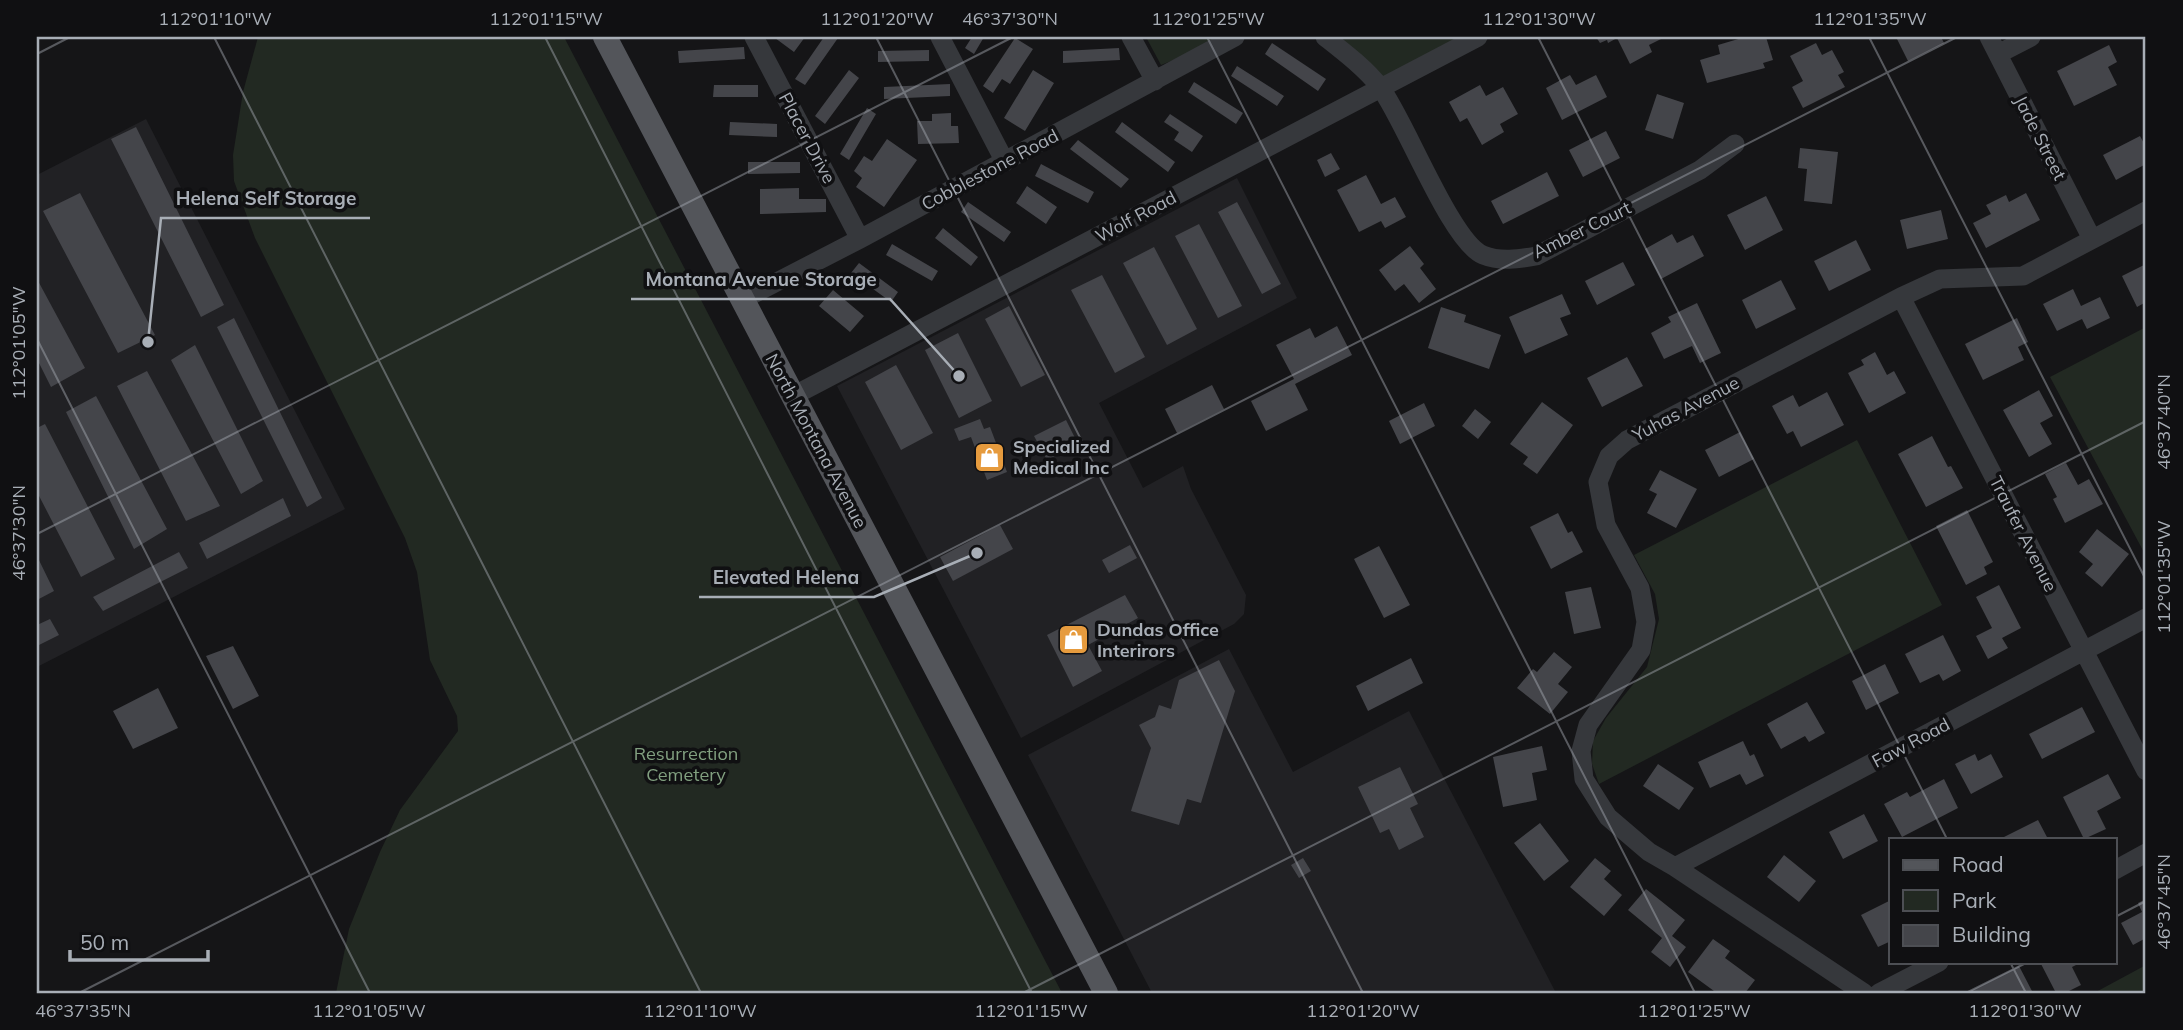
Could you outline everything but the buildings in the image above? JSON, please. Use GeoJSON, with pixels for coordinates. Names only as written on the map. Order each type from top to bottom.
{"type":"FeatureCollection","features":[{"type":"Feature","properties":{"kind":"main road","name":"North Montana Avenue"},"geometry":{"type":"LineString","coordinates":[[605,37],[1106,993]]}},
{"type":"Feature","properties":{"kind":"street","name":"Placer Drive"},"geometry":{"type":"LineString","coordinates":[[754,37],[860,239]]}},
{"type":"Feature","properties":{"kind":"street"},"geometry":{"type":"LineString","coordinates":[[940,37],[1005,162]]}},
{"type":"Feature","properties":{"kind":"street"},"geometry":{"type":"LineString","coordinates":[[1131,37],[1155,81]]}},
{"type":"Feature","properties":{"kind":"street","name":"Cobblestone Road"},"geometry":{"type":"LineString","coordinates":[[742,300],[1235,37]]}},
{"type":"Feature","properties":{"kind":"street"},"geometry":{"type":"LineString","coordinates":[[1325,37],[1361,66],[1381,88]]}},
{"type":"Feature","properties":{"kind":"street","name":"Wolf Road"},"geometry":{"type":"LineString","coordinates":[[793,396],[1478,37]]}},
{"type":"Feature","properties":{"kind":"street"},"geometry":{"type":"LineString","coordinates":[[1993,46],[2031,37]]}},
{"type":"Feature","properties":{"kind":"street","name":"Jade Street"},"geometry":{"type":"LineString","coordinates":[[1993,46],[2092,239]]}},
{"type":"Feature","properties":{"kind":"street","name":"Amber Court"},"geometry":{"type":"LineString","coordinates":[[1381,88],[1457,229],[1481,254],[1511,260],[1536,256],[1700,170],[1735,144]]}},
{"type":"Feature","properties":{"kind":"street","name":"Yuhas Avenue"},"geometry":{"type":"LineString","coordinates":[[1864,993],[1628,836],[1608,817],[1584,779],[1581,751],[1588,725],[1642,650],[1646,622],[1640,587],[1606,525],[1598,482],[1609,456],[1627,440],[1901,297],[1940,279],[2023,276],[2146,211]]}},
{"type":"Feature","properties":{"kind":"street","name":"Traufer Avenue"},"geometry":{"type":"LineString","coordinates":[[1901,297],[2146,771]]}},
{"type":"Feature","properties":{"kind":"street","name":"Faw Road"},"geometry":{"type":"LineString","coordinates":[[1675,867],[2146,618]]}},
{"type":"Feature","properties":{"kind":"street"},"geometry":{"type":"LineString","coordinates":[[2116,869],[2146,853]]}},
{"type":"Feature","properties":{"kind":"street"},"geometry":{"type":"LineString","coordinates":[[1879,993],[1935,964]]}},
{"type":"Feature","properties":{"kind":"shaded area"},"geometry":{"type":"Polygon","coordinates":[[[146,119],[345,509],[37,667],[37,175],[146,119]]]}},
{"type":"Feature","properties":{"kind":"shaded area"},"geometry":{"type":"Polygon","coordinates":[[[1237,178],[1297,298],[1099,403],[1143,488],[1183,466],[1191,489],[1246,595],[1244,614],[1234,624],[1021,738],[837,386],[1237,178]]]}},
{"type":"Feature","properties":{"kind":"shaded area"},"geometry":{"type":"Polygon","coordinates":[[[1229,649],[1293,772],[1409,711],[1556,993],[1152,993],[1028,755],[1229,649]]]}},
{"type":"Feature","properties":{"kind":"green space","name":"Resurrection Cemetery"},"geometry":{"type":"Polygon","coordinates":[[[258,37],[564,37],[1062,993],[336,993],[349,929],[380,852],[400,810],[458,731],[457,716],[430,660],[417,572],[405,538],[255,238],[234,181],[233,155],[243,92],[258,37]]]}},
{"type":"Feature","properties":{"kind":"green space"},"geometry":{"type":"Polygon","coordinates":[[[1146,37],[1231,37],[1161,65],[1146,37]]]}},
{"type":"Feature","properties":{"kind":"green space"},"geometry":{"type":"Polygon","coordinates":[[[1325,37],[1483,37],[1381,88],[1325,37]]]}},
{"type":"Feature","properties":{"kind":"green space"},"geometry":{"type":"Polygon","coordinates":[[[2146,327],[2146,556],[2050,377],[2146,327]]]}},
{"type":"Feature","properties":{"kind":"green space"},"geometry":{"type":"Polygon","coordinates":[[[1857,440],[1942,605],[1599,784],[1592,764],[1593,741],[1606,718],[1647,667],[1659,619],[1655,594],[1634,555],[1857,440]]]}},
{"type":"Feature","properties":{"kind":"green space"},"geometry":{"type":"Polygon","coordinates":[[[2146,965],[2146,993],[2094,993],[2146,965]]]}},
{"type":"Feature","properties":{"kind":"place","name":"Helena Self Storage"},"geometry":{"type":"Point","coordinates":[148,342]}},
{"type":"Feature","properties":{"kind":"place","name":"Montana Avenue Storage"},"geometry":{"type":"Point","coordinates":[959,376]}},
{"type":"Feature","properties":{"kind":"place","name":"Specialized Medical Inc"},"geometry":{"type":"Point","coordinates":[990,457]}},
{"type":"Feature","properties":{"kind":"place","name":"Elevated Helena"},"geometry":{"type":"Point","coordinates":[977,553]}},
{"type":"Feature","properties":{"kind":"place","name":"Dundas Office Interirors"},"geometry":{"type":"Point","coordinates":[1074,640]}}]}
